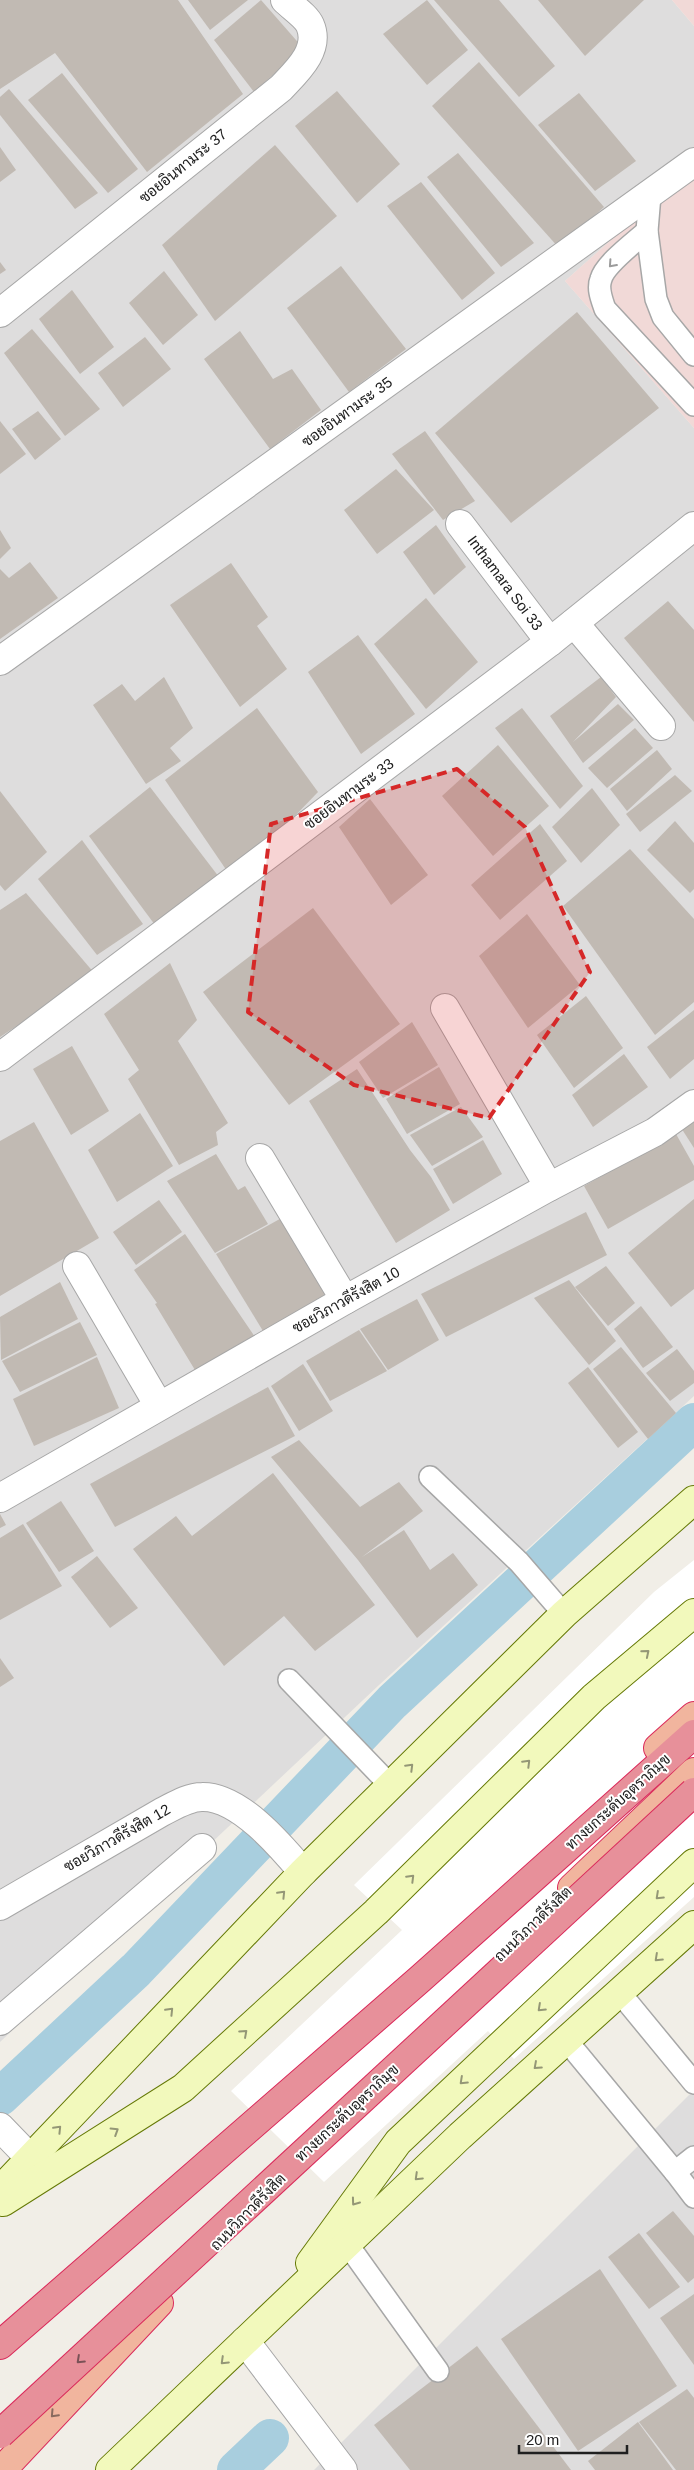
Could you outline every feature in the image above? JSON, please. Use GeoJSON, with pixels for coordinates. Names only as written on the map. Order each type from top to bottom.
{"type":"FeatureCollection","features":[{"type":"Feature","properties":{"kind":"highway"},"geometry":{"type":"LineString","coordinates":[[0,2339],[70,2273],[422,1966],[694,1716]]}},
{"type":"Feature","properties":{"kind":"highway","name":"ทางยกระดับอุตราภิมุข"},"geometry":{"type":"LineString","coordinates":[[0,2345],[412,1986],[694,1734]]}},
{"type":"Feature","properties":{"kind":"highway","name":"ถนนวิภาวดีรังสิต"},"geometry":{"type":"LineString","coordinates":[[2,2470],[142,2320],[453,2002],[694,1772]]}},
{"type":"Feature","properties":{"kind":"highway","name":"ทางยกระดับอุตราภิมุข"},"geometry":{"type":"LineString","coordinates":[[0,2434],[694,1792]]}},
{"type":"Feature","properties":{"kind":"main road"},"geometry":{"type":"LineString","coordinates":[[0,2190],[295,1862],[391,1786],[564,1614],[694,1500]]}},
{"type":"Feature","properties":{"kind":"main road"},"geometry":{"type":"LineString","coordinates":[[0,2204],[183,2088],[376,1912],[594,1697],[694,1614]]}},
{"type":"Feature","properties":{"kind":"main road"},"geometry":{"type":"LineString","coordinates":[[272,2316],[398,2142],[694,1863]]}},
{"type":"Feature","properties":{"kind":"main road"},"geometry":{"type":"LineString","coordinates":[[110,2470],[348,2245],[460,2136],[694,1925]]}},
{"type":"Feature","properties":{"kind":"street","name":"ซอยอินทามระ 37"},"geometry":{"type":"LineString","coordinates":[[0,313],[281,88],[303,64],[313,45],[310,24],[285,0]]}},
{"type":"Feature","properties":{"kind":"street","name":"ซอยอินทามระ 35"},"geometry":{"type":"LineString","coordinates":[[0,661],[650,196],[694,162]]}},
{"type":"Feature","properties":{"kind":"street","name":"Inthamara Soi 33"},"geometry":{"type":"LineString","coordinates":[[460,524],[550,642]]}},
{"type":"Feature","properties":{"kind":"street","name":"ซอยอินทามระ 33"},"geometry":{"type":"LineString","coordinates":[[0,1057],[550,642],[694,526]]}},
{"type":"Feature","properties":{"kind":"street"},"geometry":{"type":"LineString","coordinates":[[574,622],[661,726]]}},
{"type":"Feature","properties":{"kind":"street"},"geometry":{"type":"LineString","coordinates":[[445,1008],[549,1187]]}},
{"type":"Feature","properties":{"kind":"street","name":"ซอยวิภาวดีรังสิต 10"},"geometry":{"type":"LineString","coordinates":[[0,1498],[345,1300],[549,1187],[655,1132],[694,1104]]}},
{"type":"Feature","properties":{"kind":"street"},"geometry":{"type":"LineString","coordinates":[[260,1158],[345,1300]]}},
{"type":"Feature","properties":{"kind":"street"},"geometry":{"type":"LineString","coordinates":[[77,1266],[159,1406]]}},
{"type":"Feature","properties":{"kind":"street","name":"ซอยวิภาวดีรังสิต 12"},"geometry":{"type":"LineString","coordinates":[[0,1906],[162,1812],[180,1803],[202,1797],[227,1802],[256,1824],[295,1862]]}},
{"type":"Feature","properties":{"kind":"street"},"geometry":{"type":"LineString","coordinates":[[0,2021],[202,1848]]}},
{"type":"Feature","properties":{"kind":"street"},"geometry":{"type":"LineString","coordinates":[[2,2129],[30,2158]]}},
{"type":"Feature","properties":{"kind":"street"},"geometry":{"type":"LineString","coordinates":[[245,2341],[343,2470]]}},
{"type":"Feature","properties":{"kind":"lane"},"geometry":{"type":"LineString","coordinates":[[650,196],[647,231],[656,299],[663,317],[694,355]]}},
{"type":"Feature","properties":{"kind":"lane"},"geometry":{"type":"LineString","coordinates":[[647,231],[611,264],[601,278],[600,293],[605,309],[694,405]]}},
{"type":"Feature","properties":{"kind":"lane"},"geometry":{"type":"LineString","coordinates":[[430,1477],[519,1562],[564,1614]]}},
{"type":"Feature","properties":{"kind":"lane"},"geometry":{"type":"LineString","coordinates":[[289,1680],[391,1786]]}},
{"type":"Feature","properties":{"kind":"lane"},"geometry":{"type":"LineString","coordinates":[[620,1993],[694,2083]]}},
{"type":"Feature","properties":{"kind":"lane"},"geometry":{"type":"LineString","coordinates":[[566,2040],[694,2196]]}},
{"type":"Feature","properties":{"kind":"lane"},"geometry":{"type":"LineString","coordinates":[[674,2172],[694,2157]]}},
{"type":"Feature","properties":{"kind":"lane"},"geometry":{"type":"LineString","coordinates":[[348,2245],[438,2371]]}},
{"type":"Feature","properties":{"kind":"highlighted area"},"geometry":{"type":"Polygon","coordinates":[[[457,769],[525,827],[590,972],[489,1118],[354,1085],[248,1012],[271,824],[457,769]]]}},
{"type":"Feature","properties":{"kind":"shaded area"},"geometry":{"type":"Polygon","coordinates":[[[0,0],[672,0],[694,26],[694,166],[565,281],[694,428],[694,1396],[379,1685],[0,2042],[0,0]]]}},
{"type":"Feature","properties":{"kind":"shaded area"},"geometry":{"type":"Polygon","coordinates":[[[672,0],[694,0],[694,26],[672,0]]]}},
{"type":"Feature","properties":{"kind":"shaded area"},"geometry":{"type":"Polygon","coordinates":[[[694,166],[694,428],[565,281],[694,166]]]}},
{"type":"Feature","properties":{"kind":"shaded area"},"geometry":{"type":"Polygon","coordinates":[[[694,2090],[694,2470],[314,2470],[694,2090]]]}},
{"type":"Feature","properties":{"kind":"pier"},"geometry":{"type":"Polygon","coordinates":[[[694,1560],[694,1897],[514,2059],[488,2031],[324,2182],[231,2091],[402,1930],[354,1885],[654,1592],[694,1560]]]}},
{"type":"Feature","properties":{"kind":"building"},"geometry":{"type":"Polygon","coordinates":[[[0,0],[178,0],[243,94],[147,172],[55,53],[0,89],[0,0]]]}},
{"type":"Feature","properties":{"kind":"building"},"geometry":{"type":"Polygon","coordinates":[[[188,0],[248,0],[210,30],[188,0]]]}},
{"type":"Feature","properties":{"kind":"building"},"geometry":{"type":"Polygon","coordinates":[[[261,0],[303,48],[254,92],[214,40],[261,0]]]}},
{"type":"Feature","properties":{"kind":"building"},"geometry":{"type":"Polygon","coordinates":[[[427,0],[468,50],[427,85],[383,34],[427,0]]]}},
{"type":"Feature","properties":{"kind":"building"},"geometry":{"type":"Polygon","coordinates":[[[434,0],[499,0],[555,66],[519,97],[434,0]]]}},
{"type":"Feature","properties":{"kind":"building"},"geometry":{"type":"Polygon","coordinates":[[[538,0],[644,0],[585,56],[538,0]]]}},
{"type":"Feature","properties":{"kind":"building"},"geometry":{"type":"Polygon","coordinates":[[[479,62],[604,207],[559,248],[432,106],[479,62]]]}},
{"type":"Feature","properties":{"kind":"building"},"geometry":{"type":"Polygon","coordinates":[[[62,73],[138,169],[108,193],[28,100],[62,73]]]}},
{"type":"Feature","properties":{"kind":"building"},"geometry":{"type":"Polygon","coordinates":[[[9,89],[98,193],[75,209],[0,115],[0,97],[9,89]]]}},
{"type":"Feature","properties":{"kind":"building"},"geometry":{"type":"Polygon","coordinates":[[[337,91],[400,164],[357,203],[295,126],[337,91]]]}},
{"type":"Feature","properties":{"kind":"building"},"geometry":{"type":"Polygon","coordinates":[[[579,93],[636,161],[595,191],[538,125],[579,93]]]}},
{"type":"Feature","properties":{"kind":"building"},"geometry":{"type":"Polygon","coordinates":[[[275,145],[337,216],[215,321],[162,245],[275,145]]]}},
{"type":"Feature","properties":{"kind":"building"},"geometry":{"type":"Polygon","coordinates":[[[0,147],[16,170],[0,182],[0,147]]]}},
{"type":"Feature","properties":{"kind":"building"},"geometry":{"type":"Polygon","coordinates":[[[458,153],[534,243],[501,267],[427,177],[458,153]]]}},
{"type":"Feature","properties":{"kind":"building"},"geometry":{"type":"Polygon","coordinates":[[[421,182],[495,273],[462,300],[387,206],[421,182]]]}},
{"type":"Feature","properties":{"kind":"building"},"geometry":{"type":"Polygon","coordinates":[[[0,262],[6,270],[0,274],[0,262]]]}},
{"type":"Feature","properties":{"kind":"building"},"geometry":{"type":"Polygon","coordinates":[[[341,266],[406,349],[349,392],[287,308],[341,266]]]}},
{"type":"Feature","properties":{"kind":"building"},"geometry":{"type":"Polygon","coordinates":[[[164,271],[198,315],[163,345],[129,303],[164,271]]]}},
{"type":"Feature","properties":{"kind":"building"},"geometry":{"type":"Polygon","coordinates":[[[72,290],[114,347],[80,374],[39,319],[72,290]]]}},
{"type":"Feature","properties":{"kind":"building"},"geometry":{"type":"Polygon","coordinates":[[[577,312],[659,408],[511,523],[435,433],[577,312]]]}},
{"type":"Feature","properties":{"kind":"building"},"geometry":{"type":"Polygon","coordinates":[[[32,329],[100,409],[65,436],[4,353],[32,329]]]}},
{"type":"Feature","properties":{"kind":"building"},"geometry":{"type":"Polygon","coordinates":[[[240,331],[273,379],[292,369],[321,410],[270,449],[204,359],[240,331]]]}},
{"type":"Feature","properties":{"kind":"building"},"geometry":{"type":"Polygon","coordinates":[[[145,337],[171,369],[123,407],[98,373],[145,337]]]}},
{"type":"Feature","properties":{"kind":"building"},"geometry":{"type":"Polygon","coordinates":[[[38,411],[61,439],[35,460],[12,429],[38,411]]]}},
{"type":"Feature","properties":{"kind":"building"},"geometry":{"type":"Polygon","coordinates":[[[0,421],[26,454],[0,474],[0,421]]]}},
{"type":"Feature","properties":{"kind":"building"},"geometry":{"type":"Polygon","coordinates":[[[425,431],[475,501],[443,520],[392,454],[425,431]]]}},
{"type":"Feature","properties":{"kind":"building"},"geometry":{"type":"Polygon","coordinates":[[[396,469],[434,510],[377,554],[344,510],[396,469]]]}},
{"type":"Feature","properties":{"kind":"building"},"geometry":{"type":"Polygon","coordinates":[[[436,525],[466,567],[434,595],[403,552],[436,525]]]}},
{"type":"Feature","properties":{"kind":"building"},"geometry":{"type":"Polygon","coordinates":[[[0,530],[11,548],[0,559],[0,530]]]}},
{"type":"Feature","properties":{"kind":"building"},"geometry":{"type":"Polygon","coordinates":[[[30,562],[58,598],[0,639],[0,569],[9,578],[30,562]]]}},
{"type":"Feature","properties":{"kind":"building"},"geometry":{"type":"Polygon","coordinates":[[[231,563],[268,617],[257,626],[287,669],[240,707],[170,605],[231,563]]]}},
{"type":"Feature","properties":{"kind":"building"},"geometry":{"type":"Polygon","coordinates":[[[426,598],[478,662],[426,709],[374,644],[426,598]]]}},
{"type":"Feature","properties":{"kind":"building"},"geometry":{"type":"Polygon","coordinates":[[[668,601],[694,630],[694,722],[624,638],[668,601]]]}},
{"type":"Feature","properties":{"kind":"building"},"geometry":{"type":"Polygon","coordinates":[[[358,635],[415,714],[361,754],[308,672],[358,635]]]}},
{"type":"Feature","properties":{"kind":"building"},"geometry":{"type":"Polygon","coordinates":[[[164,677],[193,728],[170,748],[181,761],[146,784],[93,705],[122,684],[135,701],[164,677]]]}},
{"type":"Feature","properties":{"kind":"building"},"geometry":{"type":"Polygon","coordinates":[[[601,677],[616,697],[573,742],[618,704],[634,720],[583,763],[550,716],[601,677]]]}},
{"type":"Feature","properties":{"kind":"building"},"geometry":{"type":"Polygon","coordinates":[[[257,708],[318,792],[292,819],[227,871],[165,780],[257,708]]]}},
{"type":"Feature","properties":{"kind":"building"},"geometry":{"type":"Polygon","coordinates":[[[522,708],[583,786],[560,809],[495,728],[522,708]]]}},
{"type":"Feature","properties":{"kind":"building"},"geometry":{"type":"Polygon","coordinates":[[[635,728],[653,748],[607,788],[588,768],[635,728]]]}},
{"type":"Feature","properties":{"kind":"building"},"geometry":{"type":"Polygon","coordinates":[[[498,745],[549,806],[493,856],[442,796],[498,745]]]}},
{"type":"Feature","properties":{"kind":"building"},"geometry":{"type":"Polygon","coordinates":[[[657,750],[672,769],[627,811],[610,789],[657,750]]]}},
{"type":"Feature","properties":{"kind":"building"},"geometry":{"type":"Polygon","coordinates":[[[675,775],[692,791],[640,832],[626,814],[675,775]]]}},
{"type":"Feature","properties":{"kind":"building"},"geometry":{"type":"Polygon","coordinates":[[[150,787],[219,877],[158,929],[89,836],[150,787]]]}},
{"type":"Feature","properties":{"kind":"building"},"geometry":{"type":"Polygon","coordinates":[[[592,788],[620,825],[581,863],[552,827],[592,788]]]}},
{"type":"Feature","properties":{"kind":"building"},"geometry":{"type":"Polygon","coordinates":[[[0,791],[47,852],[5,891],[0,885],[0,791]]]}},
{"type":"Feature","properties":{"kind":"building"},"geometry":{"type":"Polygon","coordinates":[[[370,799],[428,875],[391,905],[339,827],[370,799]]]}},
{"type":"Feature","properties":{"kind":"building"},"geometry":{"type":"Polygon","coordinates":[[[675,821],[694,843],[694,889],[690,893],[647,850],[675,821]]]}},
{"type":"Feature","properties":{"kind":"building"},"geometry":{"type":"Polygon","coordinates":[[[540,824],[567,861],[500,920],[471,885],[540,824]]]}},
{"type":"Feature","properties":{"kind":"building"},"geometry":{"type":"Polygon","coordinates":[[[82,840],[143,924],[97,955],[38,879],[82,840]]]}},
{"type":"Feature","properties":{"kind":"building"},"geometry":{"type":"Polygon","coordinates":[[[630,849],[694,919],[694,1002],[655,1035],[563,906],[630,849]]]}},
{"type":"Feature","properties":{"kind":"building"},"geometry":{"type":"Polygon","coordinates":[[[26,893],[95,974],[0,1037],[0,910],[26,893]]]}},
{"type":"Feature","properties":{"kind":"building"},"geometry":{"type":"Polygon","coordinates":[[[313,908],[400,1024],[289,1105],[203,992],[313,908]]]}},
{"type":"Feature","properties":{"kind":"building"},"geometry":{"type":"Polygon","coordinates":[[[527,914],[580,985],[528,1028],[479,956],[527,914]]]}},
{"type":"Feature","properties":{"kind":"building"},"geometry":{"type":"Polygon","coordinates":[[[170,963],[197,1020],[178,1041],[228,1123],[216,1132],[218,1145],[179,1165],[128,1079],[139,1070],[104,1014],[170,963]]]}},
{"type":"Feature","properties":{"kind":"building"},"geometry":{"type":"Polygon","coordinates":[[[586,996],[623,1048],[574,1088],[537,1035],[586,996]]]}},
{"type":"Feature","properties":{"kind":"building"},"geometry":{"type":"Polygon","coordinates":[[[694,1010],[694,1059],[670,1079],[647,1047],[694,1010]]]}},
{"type":"Feature","properties":{"kind":"building"},"geometry":{"type":"Polygon","coordinates":[[[412,1022],[438,1065],[383,1098],[359,1062],[412,1022]]]}},
{"type":"Feature","properties":{"kind":"building"},"geometry":{"type":"Polygon","coordinates":[[[72,1046],[109,1111],[71,1135],[33,1069],[72,1046]]]}},
{"type":"Feature","properties":{"kind":"building"},"geometry":{"type":"Polygon","coordinates":[[[624,1054],[648,1087],[593,1127],[572,1095],[624,1054]]]}},
{"type":"Feature","properties":{"kind":"building"},"geometry":{"type":"Polygon","coordinates":[[[439,1067],[460,1104],[407,1134],[386,1099],[439,1067]]]}},
{"type":"Feature","properties":{"kind":"building"},"geometry":{"type":"Polygon","coordinates":[[[357,1069],[410,1150],[431,1177],[450,1210],[396,1243],[309,1101],[357,1069]]]}},
{"type":"Feature","properties":{"kind":"building"},"geometry":{"type":"Polygon","coordinates":[[[694,1093],[694,1148],[669,1109],[694,1093]]]}},
{"type":"Feature","properties":{"kind":"building"},"geometry":{"type":"Polygon","coordinates":[[[461,1107],[483,1137],[432,1166],[410,1135],[461,1107]]]}},
{"type":"Feature","properties":{"kind":"building"},"geometry":{"type":"Polygon","coordinates":[[[140,1113],[173,1166],[117,1202],[88,1150],[140,1113]]]}},
{"type":"Feature","properties":{"kind":"building"},"geometry":{"type":"Polygon","coordinates":[[[34,1122],[99,1238],[0,1296],[0,1141],[34,1122]]]}},
{"type":"Feature","properties":{"kind":"building"},"geometry":{"type":"Polygon","coordinates":[[[676,1134],[694,1166],[694,1180],[608,1229],[584,1186],[676,1134]]]}},
{"type":"Feature","properties":{"kind":"building"},"geometry":{"type":"Polygon","coordinates":[[[483,1140],[502,1174],[453,1204],[433,1169],[483,1140]]]}},
{"type":"Feature","properties":{"kind":"building"},"geometry":{"type":"Polygon","coordinates":[[[216,1154],[238,1190],[245,1186],[268,1224],[215,1253],[167,1181],[216,1154]]]}},
{"type":"Feature","properties":{"kind":"building"},"geometry":{"type":"Polygon","coordinates":[[[694,1199],[694,1289],[671,1307],[628,1253],[694,1199]]]}},
{"type":"Feature","properties":{"kind":"building"},"geometry":{"type":"Polygon","coordinates":[[[159,1200],[182,1232],[136,1265],[113,1232],[159,1200]]]}},
{"type":"Feature","properties":{"kind":"building"},"geometry":{"type":"Polygon","coordinates":[[[586,1212],[607,1255],[446,1337],[421,1294],[586,1212]]]}},
{"type":"Feature","properties":{"kind":"building"},"geometry":{"type":"Polygon","coordinates":[[[287,1215],[330,1292],[263,1331],[216,1254],[287,1215]]]}},
{"type":"Feature","properties":{"kind":"building"},"geometry":{"type":"Polygon","coordinates":[[[185,1234],[255,1337],[198,1375],[155,1304],[157,1303],[134,1270],[185,1234]]]}},
{"type":"Feature","properties":{"kind":"building"},"geometry":{"type":"Polygon","coordinates":[[[606,1266],[635,1303],[608,1326],[575,1287],[606,1266]]]}},
{"type":"Feature","properties":{"kind":"building"},"geometry":{"type":"Polygon","coordinates":[[[569,1280],[616,1341],[589,1365],[534,1298],[569,1280]]]}},
{"type":"Feature","properties":{"kind":"building"},"geometry":{"type":"Polygon","coordinates":[[[60,1282],[78,1319],[1,1360],[0,1317],[60,1282]]]}},
{"type":"Feature","properties":{"kind":"building"},"geometry":{"type":"Polygon","coordinates":[[[417,1299],[439,1340],[388,1370],[360,1329],[417,1299]]]}},
{"type":"Feature","properties":{"kind":"building"},"geometry":{"type":"Polygon","coordinates":[[[641,1306],[673,1347],[643,1368],[614,1329],[641,1306]]]}},
{"type":"Feature","properties":{"kind":"building"},"geometry":{"type":"Polygon","coordinates":[[[80,1322],[97,1355],[20,1392],[2,1361],[80,1322]]]}},
{"type":"Feature","properties":{"kind":"building"},"geometry":{"type":"Polygon","coordinates":[[[359,1330],[387,1371],[330,1401],[306,1361],[359,1330]]]}},
{"type":"Feature","properties":{"kind":"building"},"geometry":{"type":"Polygon","coordinates":[[[621,1347],[676,1413],[648,1439],[593,1369],[621,1347]]]}},
{"type":"Feature","properties":{"kind":"building"},"geometry":{"type":"Polygon","coordinates":[[[677,1349],[694,1371],[694,1383],[670,1401],[646,1373],[677,1349]]]}},
{"type":"Feature","properties":{"kind":"building"},"geometry":{"type":"Polygon","coordinates":[[[97,1357],[119,1408],[34,1446],[13,1399],[97,1357]]]}},
{"type":"Feature","properties":{"kind":"building"},"geometry":{"type":"Polygon","coordinates":[[[303,1364],[333,1411],[299,1431],[271,1386],[303,1364]]]}},
{"type":"Feature","properties":{"kind":"building"},"geometry":{"type":"Polygon","coordinates":[[[588,1367],[638,1432],[618,1448],[568,1383],[588,1367]]]}},
{"type":"Feature","properties":{"kind":"building"},"geometry":{"type":"Polygon","coordinates":[[[268,1387],[295,1436],[115,1527],[90,1484],[268,1387]]]}},
{"type":"Feature","properties":{"kind":"building"},"geometry":{"type":"Polygon","coordinates":[[[299,1440],[360,1507],[399,1482],[423,1511],[362,1557],[404,1530],[430,1570],[453,1553],[478,1585],[417,1638],[358,1560],[271,1457],[299,1440]]]}},
{"type":"Feature","properties":{"kind":"building"},"geometry":{"type":"Polygon","coordinates":[[[273,1473],[375,1605],[315,1651],[284,1616],[224,1666],[133,1549],[176,1516],[192,1536],[273,1473]]]}},
{"type":"Feature","properties":{"kind":"building"},"geometry":{"type":"Polygon","coordinates":[[[61,1501],[94,1551],[59,1572],[26,1523],[61,1501]]]}},
{"type":"Feature","properties":{"kind":"building"},"geometry":{"type":"Polygon","coordinates":[[[0,1514],[6,1525],[0,1528],[0,1514]]]}},
{"type":"Feature","properties":{"kind":"building"},"geometry":{"type":"Polygon","coordinates":[[[23,1524],[62,1586],[0,1620],[0,1538],[23,1524]]]}},
{"type":"Feature","properties":{"kind":"building"},"geometry":{"type":"Polygon","coordinates":[[[97,1556],[138,1608],[110,1628],[71,1577],[97,1556]]]}},
{"type":"Feature","properties":{"kind":"building"},"geometry":{"type":"Polygon","coordinates":[[[0,1658],[14,1678],[0,1687],[0,1658]]]}},
{"type":"Feature","properties":{"kind":"building"},"geometry":{"type":"Polygon","coordinates":[[[673,2211],[694,2236],[694,2278],[688,2283],[646,2233],[673,2211]]]}},
{"type":"Feature","properties":{"kind":"building"},"geometry":{"type":"Polygon","coordinates":[[[639,2233],[680,2287],[649,2309],[608,2257],[639,2233]]]}},
{"type":"Feature","properties":{"kind":"building"},"geometry":{"type":"Polygon","coordinates":[[[600,2269],[677,2386],[578,2451],[501,2339],[600,2269]]]}},
{"type":"Feature","properties":{"kind":"building"},"geometry":{"type":"Polygon","coordinates":[[[694,2294],[694,2365],[660,2318],[694,2294]]]}},
{"type":"Feature","properties":{"kind":"building"},"geometry":{"type":"Polygon","coordinates":[[[477,2346],[571,2470],[410,2470],[374,2425],[477,2346]]]}},
{"type":"Feature","properties":{"kind":"building"},"geometry":{"type":"Polygon","coordinates":[[[687,2389],[694,2398],[694,2470],[676,2470],[639,2422],[687,2389]]]}},
{"type":"Feature","properties":{"kind":"building"},"geometry":{"type":"Polygon","coordinates":[[[638,2422],[673,2470],[595,2470],[588,2461],[638,2422]]]}},
{"type":"Feature","properties":{"kind":"waterway"},"geometry":{"type":"LineString","coordinates":[[0,2097],[136,1970],[392,1702],[694,1422]]}},
{"type":"Feature","properties":{"kind":"waterway"},"geometry":{"type":"LineString","coordinates":[[236,2470],[270,2438]]}}]}
